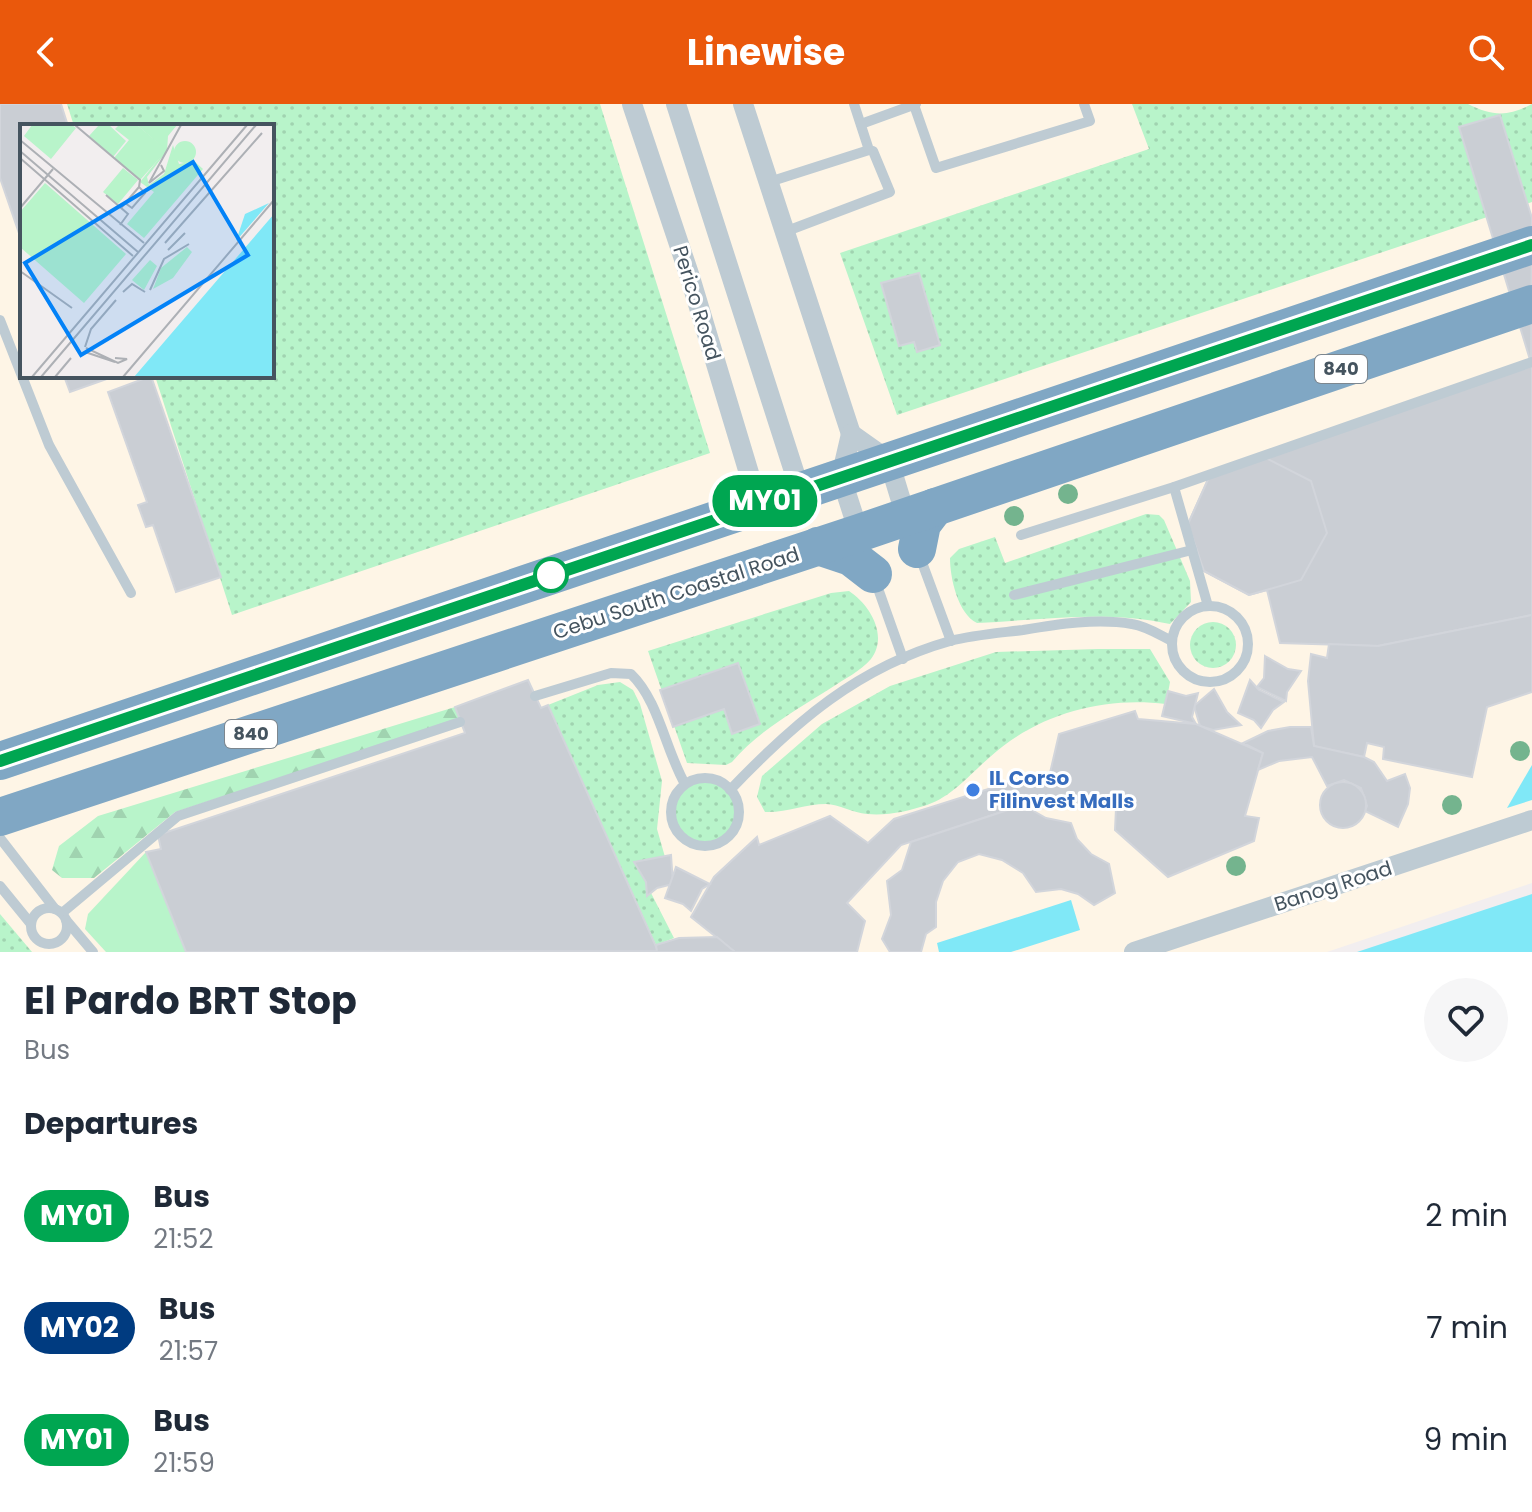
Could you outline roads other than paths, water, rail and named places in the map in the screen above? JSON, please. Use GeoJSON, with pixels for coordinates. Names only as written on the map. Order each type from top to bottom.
{"type":"FeatureCollection","features":[{"type":"Feature","properties":{"kind":"highway"},"geometry":{"type":"LineString","coordinates":[[0,761],[758,503],[1532,245]]}},
{"type":"Feature","properties":{"kind":"highway","name":"Cebu South Coastal Road"},"geometry":{"type":"LineString","coordinates":[[0,817],[818,546],[859,533],[919,524],[1532,304]]}},
{"type":"Feature","properties":{"kind":"highway"},"geometry":{"type":"LineString","coordinates":[[818,546],[851,557],[873,574]]}},
{"type":"Feature","properties":{"kind":"street","name":"Perico Road"},"geometry":{"type":"LineString","coordinates":[[632,104],[689,274],[758,503]]}},
{"type":"Feature","properties":{"kind":"street","name":"Perico Road"},"geometry":{"type":"LineString","coordinates":[[676,104],[800,490]]}},
{"type":"Feature","properties":{"kind":"street"},"geometry":{"type":"LineString","coordinates":[[743,104],[851,434],[841,477],[859,533]]}},
{"type":"Feature","properties":{"kind":"street"},"geometry":{"type":"LineString","coordinates":[[851,434],[889,461],[919,524]]}},
{"type":"Feature","properties":{"kind":"street","name":"Banog Road"},"geometry":{"type":"LineString","coordinates":[[1134,952],[1532,820]]}},
{"type":"Feature","properties":{"kind":"lane"},"geometry":{"type":"LineString","coordinates":[[787,231],[890,192],[873,151],[869,150],[854,104]]}},
{"type":"Feature","properties":{"kind":"lane"},"geometry":{"type":"LineString","coordinates":[[861,124],[915,104],[936,168],[1090,121],[1084,104]]}},
{"type":"Feature","properties":{"kind":"lane"},"geometry":{"type":"LineString","coordinates":[[769,182],[869,150]]}},
{"type":"Feature","properties":{"kind":"lane"},"geometry":{"type":"LineString","coordinates":[[0,320],[20,371]]}},
{"type":"Feature","properties":{"kind":"lane"},"geometry":{"type":"LineString","coordinates":[[1021,535],[1174,487],[1532,362]]}},
{"type":"Feature","properties":{"kind":"lane"},"geometry":{"type":"LineString","coordinates":[[23,378],[49,445],[131,593]]}},
{"type":"Feature","properties":{"kind":"lane"},"geometry":{"type":"LineString","coordinates":[[1174,487],[1208,606]]}},
{"type":"Feature","properties":{"kind":"lane"},"geometry":{"type":"LineString","coordinates":[[919,524],[951,641]]}},
{"type":"Feature","properties":{"kind":"lane"},"geometry":{"type":"LineString","coordinates":[[859,533],[903,659]]}},
{"type":"Feature","properties":{"kind":"lane"},"geometry":{"type":"LineString","coordinates":[[1014,595],[1192,550]]}},
{"type":"Feature","properties":{"kind":"lane"},"geometry":{"type":"LineString","coordinates":[[1208,606],[1228,610],[1247,634],[1248,654],[1237,672],[1219,682],[1198,681],[1181,670],[1172,652],[1172,641],[1180,621],[1187,613],[1208,606]]}},
{"type":"Feature","properties":{"kind":"lane"},"geometry":{"type":"LineString","coordinates":[[730,790],[786,731],[829,698],[903,659],[951,641],[1058,624],[1102,622],[1135,624],[1172,641]]}},
{"type":"Feature","properties":{"kind":"lane"},"geometry":{"type":"LineString","coordinates":[[535,696],[611,673],[631,674],[644,687],[670,759],[685,784]]}},
{"type":"Feature","properties":{"kind":"lane"},"geometry":{"type":"LineString","coordinates":[[31,924],[40,911],[61,914],[178,816],[460,722]]}},
{"type":"Feature","properties":{"kind":"lane"},"geometry":{"type":"LineString","coordinates":[[704,778],[713,779],[730,790],[738,807],[736,826],[724,840],[703,846],[680,835],[671,818],[673,799],[685,784],[704,778]]}},
{"type":"Feature","properties":{"kind":"lane"},"geometry":{"type":"LineString","coordinates":[[0,838],[93,952]]}},
{"type":"Feature","properties":{"kind":"lane"},"geometry":{"type":"LineString","coordinates":[[0,886],[31,924],[37,939],[48,948],[59,941],[67,928],[61,914]]}},
{"type":"Feature","properties":{"kind":"water"},"geometry":{"type":"Polygon","coordinates":[[[1532,765],[1532,800],[1507,808],[1532,765]]]}},
{"type":"Feature","properties":{"kind":"water"},"geometry":{"type":"Polygon","coordinates":[[[1532,894],[1532,952],[1357,952],[1532,894]]]}},
{"type":"Feature","properties":{"kind":"water"},"geometry":{"type":"Polygon","coordinates":[[[1071,900],[1080,930],[1011,952],[939,952],[937,943],[1071,900]]]}},
{"type":"Feature","properties":{"kind":"place","name":"IL Corso Filinvest Malls"},"geometry":{"type":"Point","coordinates":[973,790]}}]}
